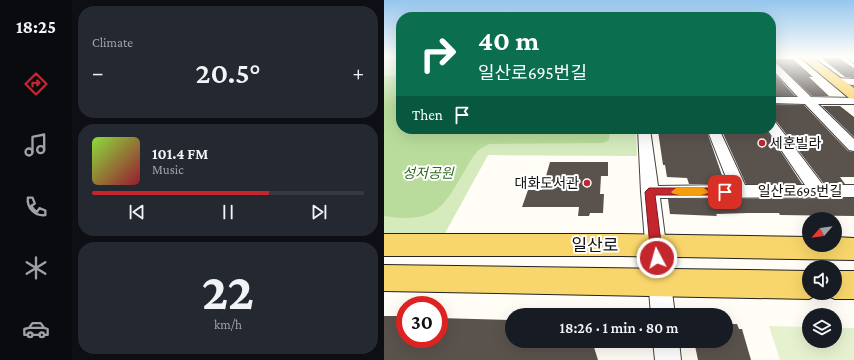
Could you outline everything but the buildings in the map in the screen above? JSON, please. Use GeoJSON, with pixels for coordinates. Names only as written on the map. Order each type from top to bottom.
{"type":"FeatureCollection","features":[{"type":"Feature","properties":{"kind":"main road"},"geometry":{"type":"LineString","coordinates":[[827,74],[854,95]]}},
{"type":"Feature","properties":{"kind":"main road","name":"일산로"},"geometry":{"type":"LineString","coordinates":[[384,245],[656,246],[854,249]]}},
{"type":"Feature","properties":{"kind":"main road"},"geometry":{"type":"LineString","coordinates":[[384,278],[802,285]]}},
{"type":"Feature","properties":{"kind":"main road"},"geometry":{"type":"LineString","coordinates":[[842,285],[854,285]]}},
{"type":"Feature","properties":{"kind":"street"},"geometry":{"type":"LineString","coordinates":[[782,74],[854,147]]}},
{"type":"Feature","properties":{"kind":"street"},"geometry":{"type":"LineString","coordinates":[[836,81],[854,82]]}},
{"type":"Feature","properties":{"kind":"street"},"geometry":{"type":"LineString","coordinates":[[776,100],[854,101]]}},
{"type":"Feature","properties":{"kind":"street"},"geometry":{"type":"LineString","coordinates":[[776,133],[818,191]]}},
{"type":"Feature","properties":{"kind":"street"},"geometry":{"type":"LineString","coordinates":[[644,134],[649,192],[662,308]]}},
{"type":"Feature","properties":{"kind":"street"},"geometry":{"type":"LineString","coordinates":[[715,134],[740,192]]}},
{"type":"Feature","properties":{"kind":"street","name":"일산로695번길"},"geometry":{"type":"LineString","coordinates":[[649,192],[854,191]]}},
{"type":"Feature","properties":{"kind":"street"},"geometry":{"type":"LineString","coordinates":[[667,348],[668,360]]}},
{"type":"Feature","properties":{"kind":"green space","name":"성저공원"},"geometry":{"type":"Polygon","coordinates":[[[384,74],[396,74],[396,134],[636,134],[637,156],[488,155],[444,235],[384,233],[384,74]]]}},
{"type":"Feature","properties":{"kind":"green space"},"geometry":{"type":"Polygon","coordinates":[[[396,75],[396,134],[610,134],[609,140],[603,143],[489,144],[474,155],[452,192],[445,202],[437,209],[428,214],[416,217],[402,218],[384,216],[384,76],[396,75]]]}},
{"type":"Feature","properties":{"kind":"green space"},"geometry":{"type":"Polygon","coordinates":[[[769,326],[802,327],[802,348],[842,348],[842,328],[854,328],[854,360],[780,360],[769,326]]]}},
{"type":"Feature","properties":{"kind":"slow traffic"},"geometry":{"type":"LineString","coordinates":[[676,192],[704,192]]}},
{"type":"Feature","properties":{"kind":"place","name":"세훈빌라"},"geometry":{"type":"Point","coordinates":[762,143]}},
{"type":"Feature","properties":{"kind":"place","name":"대화도서관"},"geometry":{"type":"Point","coordinates":[587,183]}},
{"type":"Feature","properties":{"kind":"route"},"geometry":{"type":"LineString","coordinates":[[657,258],[649,192],[725,192]]}}]}
